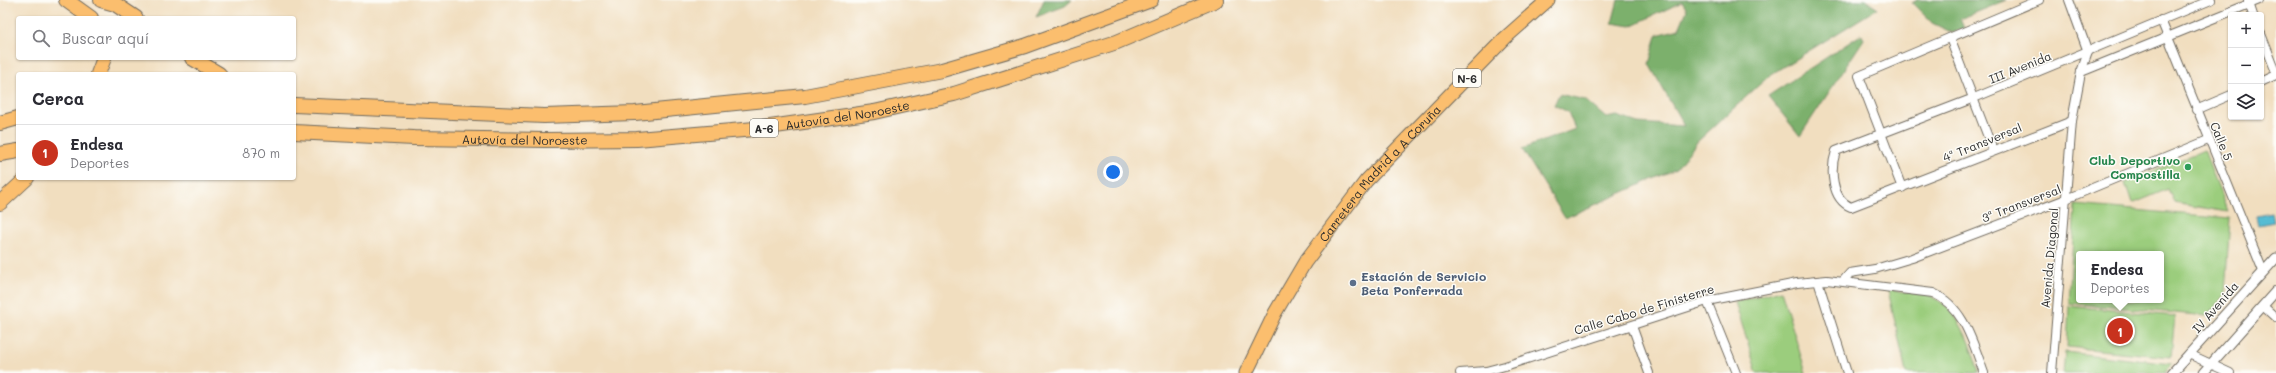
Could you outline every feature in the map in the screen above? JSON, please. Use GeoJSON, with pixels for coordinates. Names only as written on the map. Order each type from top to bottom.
{"type":"FeatureCollection","features":[{"type":"Feature","properties":{"kind":"highway"},"geometry":{"type":"LineString","coordinates":[[66,0],[88,16]]}},
{"type":"Feature","properties":{"kind":"highway"},"geometry":{"type":"LineString","coordinates":[[101,0],[115,4],[133,16]]}},
{"type":"Feature","properties":{"kind":"highway","name":"Autovía del Noroeste"},"geometry":{"type":"LineString","coordinates":[[296,105],[544,116],[635,113],[805,96],[942,70],[1025,46],[1151,0]]}},
{"type":"Feature","properties":{"kind":"highway","name":"Autovía del Noroeste"},"geometry":{"type":"LineString","coordinates":[[296,132],[414,138],[545,140],[637,138],[755,129],[874,112],[954,94],[1117,42],[1216,0]]}},
{"type":"Feature","properties":{"kind":"highway","name":"Carretera Madrid a A Coruña"},"geometry":{"type":"LineString","coordinates":[[1246,373],[1274,313],[1305,262],[1366,182],[1505,38],[1548,0]]}},
{"type":"Feature","properties":{"kind":"highway"},"geometry":{"type":"LineString","coordinates":[[99,72],[103,60]]}},
{"type":"Feature","properties":{"kind":"highway"},"geometry":{"type":"LineString","coordinates":[[195,60],[216,72]]}},
{"type":"Feature","properties":{"kind":"highway"},"geometry":{"type":"LineString","coordinates":[[296,96],[458,108],[613,113]]}},
{"type":"Feature","properties":{"kind":"highway"},"geometry":{"type":"LineString","coordinates":[[0,123],[16,119]]}},
{"type":"Feature","properties":{"kind":"highway"},"geometry":{"type":"LineString","coordinates":[[0,129],[16,126]]}},
{"type":"Feature","properties":{"kind":"highway"},"geometry":{"type":"LineString","coordinates":[[296,136],[414,138]]}},
{"type":"Feature","properties":{"kind":"highway"},"geometry":{"type":"LineString","coordinates":[[0,154],[16,151]]}},
{"type":"Feature","properties":{"kind":"highway"},"geometry":{"type":"LineString","coordinates":[[0,203],[25,180]]}},
{"type":"Feature","properties":{"kind":"street"},"geometry":{"type":"LineString","coordinates":[[1902,188],[1859,76],[2040,0]]}},
{"type":"Feature","properties":{"kind":"street"},"geometry":{"type":"LineString","coordinates":[[2069,0],[2088,52]]}},
{"type":"Feature","properties":{"kind":"street","name":"III Avenida"},"geometry":{"type":"LineString","coordinates":[[1846,206],[1843,204],[1836,192],[1832,172],[1832,163],[1836,151],[1974,98],[2211,0]]}},
{"type":"Feature","properties":{"kind":"street"},"geometry":{"type":"LineString","coordinates":[[2081,72],[2168,37],[2248,2],[2259,0]]}},
{"type":"Feature","properties":{"kind":"street"},"geometry":{"type":"LineString","coordinates":[[2248,2],[2253,12]]}},
{"type":"Feature","properties":{"kind":"street","name":"Calle 5"},"geometry":{"type":"LineString","coordinates":[[2161,20],[2208,140],[2263,271]]}},
{"type":"Feature","properties":{"kind":"street"},"geometry":{"type":"LineString","coordinates":[[1950,38],[1994,150]]}},
{"type":"Feature","properties":{"kind":"street"},"geometry":{"type":"LineString","coordinates":[[2264,42],[2276,72]]}},
{"type":"Feature","properties":{"kind":"street","name":"Avenida Diagonal"},"geometry":{"type":"LineString","coordinates":[[2051,372],[2072,121],[2081,72],[2088,52]]}},
{"type":"Feature","properties":{"kind":"street"},"geometry":{"type":"LineString","coordinates":[[2264,81],[2276,76]]}},
{"type":"Feature","properties":{"kind":"street"},"geometry":{"type":"LineString","coordinates":[[2196,110],[2228,96]]}},
{"type":"Feature","properties":{"kind":"street","name":"4ª Transversal"},"geometry":{"type":"LineString","coordinates":[[1846,206],[1851,208],[1994,150],[2072,121]]}},
{"type":"Feature","properties":{"kind":"street","name":"3ª Transversal"},"geometry":{"type":"LineString","coordinates":[[1843,281],[1850,273],[1875,269],[1912,258],[2066,199],[2208,140]]}},
{"type":"Feature","properties":{"kind":"street","name":"IV Avenida"},"geometry":{"type":"LineString","coordinates":[[2172,373],[2192,355],[2263,271],[2276,258]]}},
{"type":"Feature","properties":{"kind":"street"},"geometry":{"type":"LineString","coordinates":[[1818,281],[1844,372]]}},
{"type":"Feature","properties":{"kind":"street","name":"Calle Cabo de Finisterre"},"geometry":{"type":"LineString","coordinates":[[1460,373],[1486,372],[1707,301],[1797,283],[1843,281],[1933,293],[1945,298],[1957,311],[1973,344],[1984,373]]}},
{"type":"Feature","properties":{"kind":"street"},"geometry":{"type":"LineString","coordinates":[[2204,373],[2210,364],[2276,291]]}},
{"type":"Feature","properties":{"kind":"street"},"geometry":{"type":"LineString","coordinates":[[1707,301],[1736,373]]}},
{"type":"Feature","properties":{"kind":"street"},"geometry":{"type":"LineString","coordinates":[[2263,306],[2276,318]]}},
{"type":"Feature","properties":{"kind":"street"},"geometry":{"type":"LineString","coordinates":[[1632,326],[1648,373]]}},
{"type":"Feature","properties":{"kind":"street"},"geometry":{"type":"LineString","coordinates":[[2192,355],[2230,373]]}},
{"type":"Feature","properties":{"kind":"green space"},"geometry":{"type":"Polygon","coordinates":[[[1044,0],[1072,0],[1065,6],[1036,17],[1044,0]]]}},
{"type":"Feature","properties":{"kind":"green space"},"geometry":{"type":"Polygon","coordinates":[[[1618,0],[1866,0],[1878,8],[1770,75],[1697,142],[1676,169],[1565,218],[1522,149],[1575,129],[1568,112],[1554,105],[1559,94],[1585,100],[1606,118],[1617,116],[1638,123],[1684,126],[1649,64],[1657,35],[1679,29],[1687,10],[1682,2],[1631,26],[1612,23],[1618,0]]]}},
{"type":"Feature","properties":{"kind":"green space"},"geometry":{"type":"Polygon","coordinates":[[[1917,0],[2007,0],[1960,19],[1964,28],[1953,33],[1932,23],[1912,3],[1917,0]]]}},
{"type":"Feature","properties":{"kind":"green space"},"geometry":{"type":"Polygon","coordinates":[[[1862,34],[1864,39],[1800,136],[1768,96],[1862,34]]]}},
{"type":"Feature","properties":{"kind":"green space","name":"Club Deportivo Compostilla"},"geometry":{"type":"Polygon","coordinates":[[[2204,150],[2228,212],[2174,203],[2168,189],[2132,204],[2125,183],[2204,150]]]}},
{"type":"Feature","properties":{"kind":"green space"},"geometry":{"type":"Polygon","coordinates":[[[2075,205],[2230,218],[2225,294],[2207,316],[2069,303],[2075,205]]]}},
{"type":"Feature","properties":{"kind":"green space"},"geometry":{"type":"Polygon","coordinates":[[[1781,290],[1806,373],[1757,373],[1735,302],[1781,290]]]}},
{"type":"Feature","properties":{"kind":"green space"},"geometry":{"type":"Polygon","coordinates":[[[1888,290],[1923,294],[1934,298],[1951,311],[1958,320],[1968,341],[1979,373],[1906,373],[1888,290]]]}},
{"type":"Feature","properties":{"kind":"green space"},"geometry":{"type":"Polygon","coordinates":[[[2069,306],[2175,316],[2171,357],[2067,347],[2069,306]]]}},
{"type":"Feature","properties":{"kind":"green space"},"geometry":{"type":"Polygon","coordinates":[[[2065,352],[2173,364],[2165,373],[2063,373],[2065,352]]]}},
{"type":"Feature","properties":{"kind":"water"},"geometry":{"type":"Polygon","coordinates":[[[2272,213],[2274,222],[2258,225],[2256,216],[2272,213]]]}},
{"type":"Feature","properties":{"kind":"place","name":"Club Deportivo Compostilla"},"geometry":{"type":"Point","coordinates":[2188,167]}},
{"type":"Feature","properties":{"kind":"place","name":"Estación de Servicio Beta Ponferrada"},"geometry":{"type":"Point","coordinates":[1353,283]}},
{"type":"Feature","properties":{"kind":"place","name":"Endesa"},"geometry":{"type":"Point","coordinates":[2120,331]}}]}
